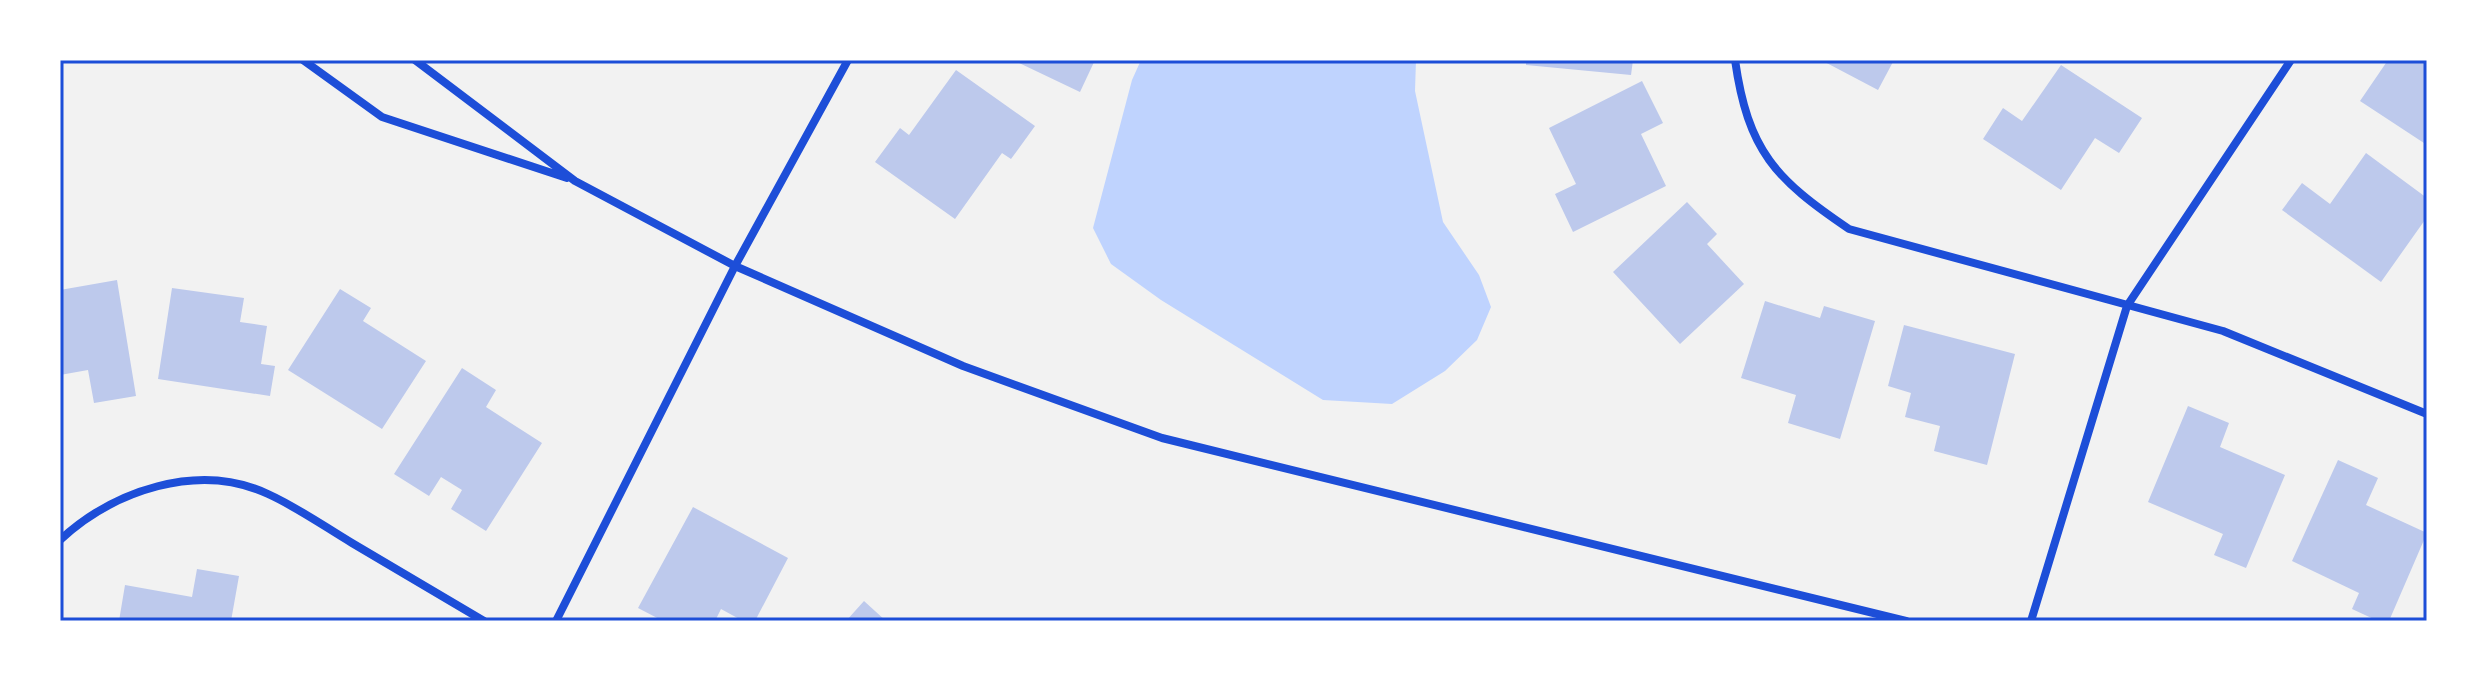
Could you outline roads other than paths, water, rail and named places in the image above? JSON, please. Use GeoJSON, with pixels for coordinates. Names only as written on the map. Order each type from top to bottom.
{"type":"FeatureCollection","features":[{"type":"Feature","properties":{"kind":"street"},"geometry":{"type":"LineString","coordinates":[[303,60],[382,117],[575,181]]}},
{"type":"Feature","properties":{"kind":"street"},"geometry":{"type":"LineString","coordinates":[[415,60],[575,181],[735,266],[963,366],[1162,438],[1906,621]]}},
{"type":"Feature","properties":{"kind":"street"},"geometry":{"type":"LineString","coordinates":[[556,621],[735,266],[848,60]]}},
{"type":"Feature","properties":{"kind":"street"},"geometry":{"type":"LineString","coordinates":[[1735,60],[1740,93],[1760,150],[1801,196],[1849,229],[2223,331],[2427,414]]}},
{"type":"Feature","properties":{"kind":"street"},"geometry":{"type":"LineString","coordinates":[[2031,621],[2127,306],[2291,60]]}},
{"type":"Feature","properties":{"kind":"street"},"geometry":{"type":"LineString","coordinates":[[60,540],[81,521],[128,494],[175,482],[223,482],[267,493],[484,621]]}},
{"type":"Feature","properties":{"kind":"water"},"geometry":{"type":"Polygon","coordinates":[[[1141,60],[1416,60],[1415,91],[1443,222],[1479,275],[1491,307],[1477,340],[1445,371],[1392,404],[1323,400],[1161,300],[1111,264],[1093,228],[1132,80],[1141,60]]]}}]}
